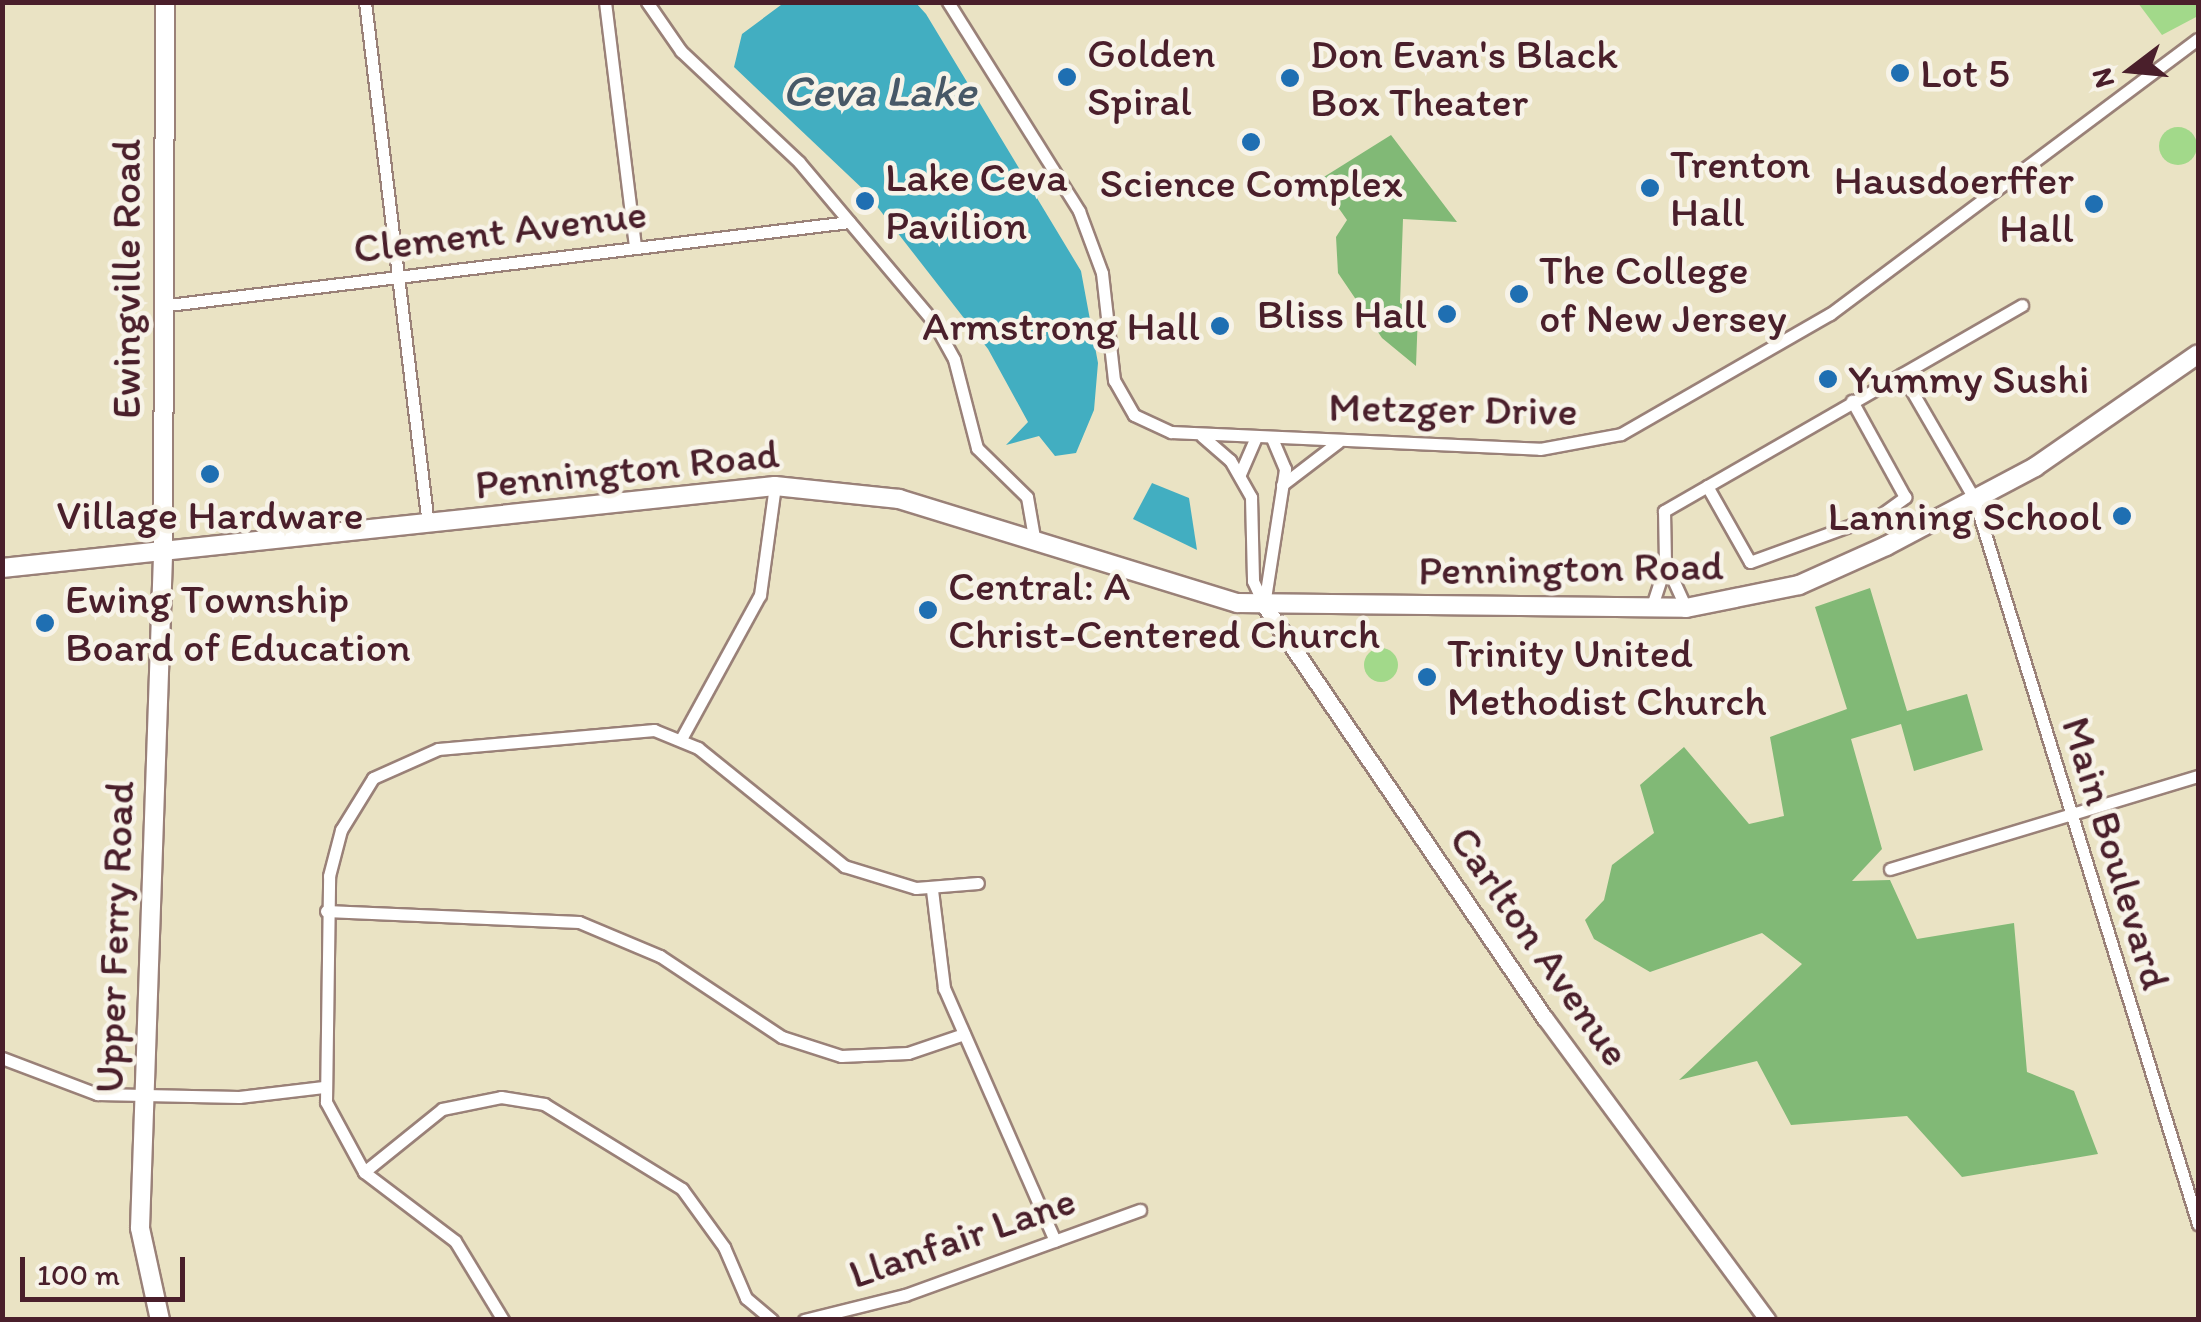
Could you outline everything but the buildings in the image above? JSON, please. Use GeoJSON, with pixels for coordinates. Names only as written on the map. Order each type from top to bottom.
{"type":"FeatureCollection","features":[{"type":"Feature","properties":{"kind":"main road","name":"Ewingville Road"},"geometry":{"type":"LineString","coordinates":[[163,554],[160,306],[165,2]]}},
{"type":"Feature","properties":{"kind":"main road","name":"Pennington Road"},"geometry":{"type":"LineString","coordinates":[[2,568],[163,554],[774,486],[899,499],[1034,538],[1173,589],[1264,605],[1686,608],[1805,583],[1974,498],[2198,354]]}},
{"type":"Feature","properties":{"kind":"main road","name":"Upper Ferry Road"},"geometry":{"type":"LineString","coordinates":[[160,1320],[140,1228],[163,554]]}},
{"type":"Feature","properties":{"kind":"street"},"geometry":{"type":"LineString","coordinates":[[364,2],[428,525]]}},
{"type":"Feature","properties":{"kind":"street"},"geometry":{"type":"LineString","coordinates":[[605,2],[635,246]]}},
{"type":"Feature","properties":{"kind":"street"},"geometry":{"type":"LineString","coordinates":[[647,2],[702,74],[773,135],[946,341],[977,448],[1028,497],[1034,538]]}},
{"type":"Feature","properties":{"kind":"street","name":"Metzger Drive"},"geometry":{"type":"LineString","coordinates":[[948,2],[1080,211],[1102,273],[1118,392],[1134,415],[1200,434],[1563,449],[1620,434],[1862,292],[2198,39]]}},
{"type":"Feature","properties":{"kind":"street","name":"Clement Avenue"},"geometry":{"type":"LineString","coordinates":[[160,306],[849,222]]}},
{"type":"Feature","properties":{"kind":"street"},"geometry":{"type":"LineString","coordinates":[[1651,610],[1665,562],[1664,510],[2022,305]]}},
{"type":"Feature","properties":{"kind":"street","name":"Main Boulevard"},"geometry":{"type":"LineString","coordinates":[[1902,374],[1974,498],[2198,1224]]}},
{"type":"Feature","properties":{"kind":"street"},"geometry":{"type":"LineString","coordinates":[[1707,486],[1750,562],[1882,514],[1906,497],[1852,401]]}},
{"type":"Feature","properties":{"kind":"street"},"geometry":{"type":"LineString","coordinates":[[1200,434],[1240,474],[1254,508],[1253,581],[1264,605]]}},
{"type":"Feature","properties":{"kind":"street"},"geometry":{"type":"LineString","coordinates":[[1240,474],[1256,437]]}},
{"type":"Feature","properties":{"kind":"street"},"geometry":{"type":"LineString","coordinates":[[1264,605],[1284,456],[1272,438]]}},
{"type":"Feature","properties":{"kind":"street"},"geometry":{"type":"LineString","coordinates":[[1282,485],[1340,441]]}},
{"type":"Feature","properties":{"kind":"street"},"geometry":{"type":"LineString","coordinates":[[680,739],[760,595],[774,486]]}},
{"type":"Feature","properties":{"kind":"street"},"geometry":{"type":"LineString","coordinates":[[1665,562],[1686,608]]}},
{"type":"Feature","properties":{"kind":"street","name":"Carlton Avenue"},"geometry":{"type":"LineString","coordinates":[[1264,605],[1544,1018],[1761,1318]]}},
{"type":"Feature","properties":{"kind":"street"},"geometry":{"type":"LineString","coordinates":[[503,1320],[455,1241],[364,1172],[323,1087],[326,910],[351,808],[403,758],[612,727],[680,739],[844,866],[932,890],[978,883]]}},
{"type":"Feature","properties":{"kind":"street"},"geometry":{"type":"LineString","coordinates":[[1890,869],[2198,776]]}},
{"type":"Feature","properties":{"kind":"street"},"geometry":{"type":"LineString","coordinates":[[932,890],[937,967],[1055,1241]]}},
{"type":"Feature","properties":{"kind":"street"},"geometry":{"type":"LineString","coordinates":[[326,910],[579,922],[648,950],[782,1038],[830,1054],[886,1057],[964,1034]]}},
{"type":"Feature","properties":{"kind":"street"},"geometry":{"type":"LineString","coordinates":[[2,1058],[71,1089],[263,1096],[323,1087]]}},
{"type":"Feature","properties":{"kind":"street"},"geometry":{"type":"LineString","coordinates":[[364,1172],[442,1109],[501,1096],[544,1104],[682,1189],[724,1247],[746,1298],[772,1320]]}},
{"type":"Feature","properties":{"kind":"street","name":"Llanfair Lane"},"geometry":{"type":"LineString","coordinates":[[804,1320],[905,1295],[1140,1210]]}},
{"type":"Feature","properties":{"kind":"green space"},"geometry":{"type":"Polygon","coordinates":[[[2138,3],[2198,3],[2198,16],[2162,35],[2138,3]]]}},
{"type":"Feature","properties":{"kind":"green space"},"geometry":{"type":"Polygon","coordinates":[[[2178,127],[2192,132],[2197,146],[2192,160],[2178,165],[2164,160],[2159,146],[2164,132],[2178,127]]]}},
{"type":"Feature","properties":{"kind":"green space"},"geometry":{"type":"Polygon","coordinates":[[[1391,135],[1457,222],[1403,219],[1400,303],[1418,313],[1416,366],[1382,338],[1338,273],[1336,237],[1347,220],[1319,180],[1391,135]]]}},
{"type":"Feature","properties":{"kind":"green space"},"geometry":{"type":"Polygon","coordinates":[[[1870,588],[1907,711],[1967,694],[1983,750],[1914,771],[1901,724],[1851,739],[1882,849],[1852,881],[1890,880],[1917,939],[2014,923],[2027,1072],[2074,1091],[2098,1154],[1962,1177],[1907,1116],[1791,1125],[1757,1061],[1679,1080],[1802,964],[1762,933],[1650,972],[1594,939],[1585,920],[1604,900],[1612,865],[1654,833],[1640,785],[1684,747],[1749,824],[1784,816],[1770,737],[1847,709],[1815,607],[1870,588]]]}},
{"type":"Feature","properties":{"kind":"green space"},"geometry":{"type":"Polygon","coordinates":[[[1381,648],[1393,653],[1398,665],[1393,677],[1381,682],[1369,677],[1364,665],[1369,653],[1381,648]]]}},
{"type":"Feature","properties":{"kind":"water","name":"Ceva Lake"},"geometry":{"type":"Polygon","coordinates":[[[785,2],[916,3],[926,14],[1081,271],[1098,363],[1094,410],[1076,453],[1055,456],[1039,436],[1006,445],[1028,422],[988,349],[865,191],[734,67],[742,34],[785,2]]]}},
{"type":"Feature","properties":{"kind":"water"},"geometry":{"type":"Polygon","coordinates":[[[1152,483],[1189,498],[1197,550],[1133,519],[1152,483]]]}},
{"type":"Feature","properties":{"kind":"place","name":"Lot 5"},"geometry":{"type":"Point","coordinates":[1900,73]}},
{"type":"Feature","properties":{"kind":"place","name":"Golden Spiral"},"geometry":{"type":"Point","coordinates":[1067,77]}},
{"type":"Feature","properties":{"kind":"place","name":"Don Evan's Black Box Theater"},"geometry":{"type":"Point","coordinates":[1290,78]}},
{"type":"Feature","properties":{"kind":"place","name":"Science Complex"},"geometry":{"type":"Point","coordinates":[1251,142]}},
{"type":"Feature","properties":{"kind":"place","name":"Trenton Hall"},"geometry":{"type":"Point","coordinates":[1650,188]}},
{"type":"Feature","properties":{"kind":"place","name":"Lake Ceva Pavilion"},"geometry":{"type":"Point","coordinates":[865,201]}},
{"type":"Feature","properties":{"kind":"place","name":"Hausdoerffer Hall"},"geometry":{"type":"Point","coordinates":[2094,204]}},
{"type":"Feature","properties":{"kind":"place","name":"The College of New Jersey"},"geometry":{"type":"Point","coordinates":[1519,294]}},
{"type":"Feature","properties":{"kind":"place","name":"Bliss Hall"},"geometry":{"type":"Point","coordinates":[1447,314]}},
{"type":"Feature","properties":{"kind":"place","name":"Armstrong Hall"},"geometry":{"type":"Point","coordinates":[1220,326]}},
{"type":"Feature","properties":{"kind":"place","name":"Yummy Sushi"},"geometry":{"type":"Point","coordinates":[1828,379]}},
{"type":"Feature","properties":{"kind":"place","name":"Village Hardware"},"geometry":{"type":"Point","coordinates":[210,474]}},
{"type":"Feature","properties":{"kind":"place","name":"Lanning School"},"geometry":{"type":"Point","coordinates":[2122,516]}},
{"type":"Feature","properties":{"kind":"place","name":"Central: A Christ-Centered Church"},"geometry":{"type":"Point","coordinates":[928,610]}},
{"type":"Feature","properties":{"kind":"place","name":"Ewing Township Board of Education"},"geometry":{"type":"Point","coordinates":[45,623]}},
{"type":"Feature","properties":{"kind":"place","name":"Trinity United Methodist Church"},"geometry":{"type":"Point","coordinates":[1427,677]}}]}
